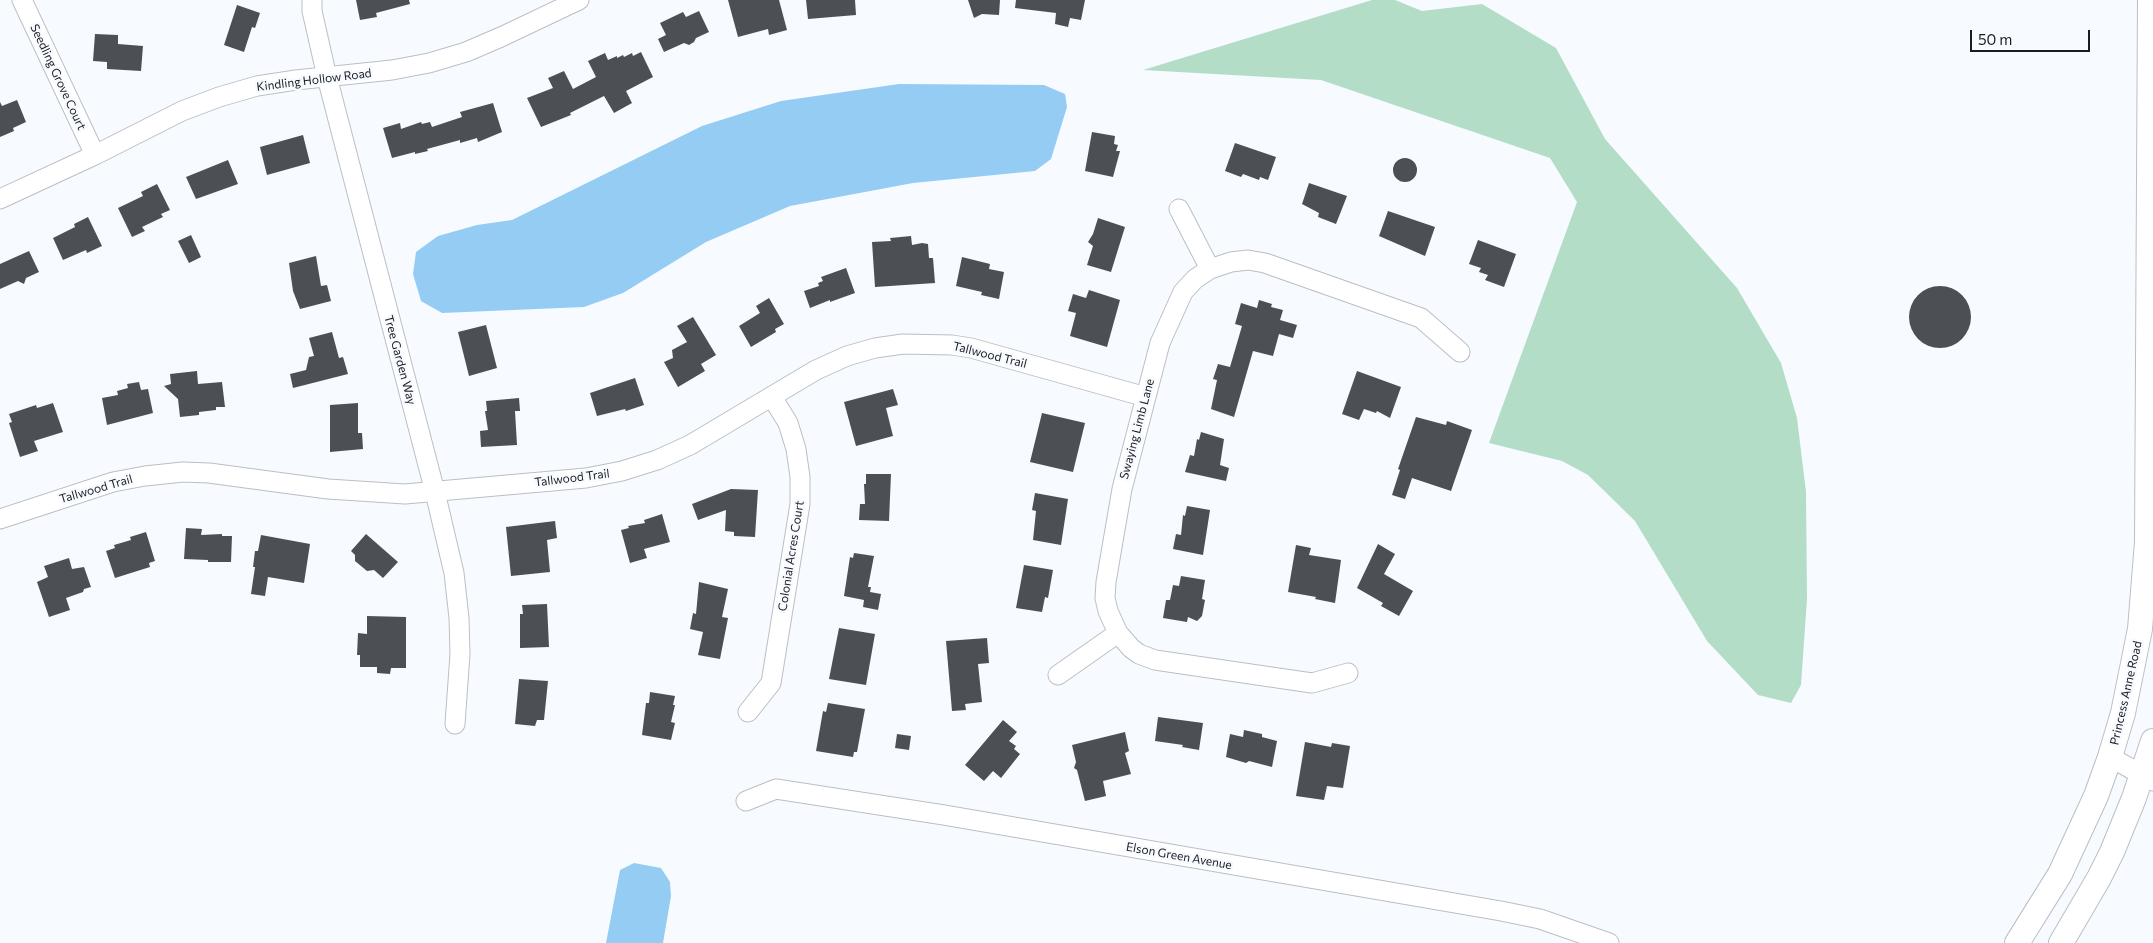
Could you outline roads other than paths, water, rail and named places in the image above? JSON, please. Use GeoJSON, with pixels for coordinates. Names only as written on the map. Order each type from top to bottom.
{"type":"FeatureCollection","features":[{"type":"Feature","properties":{"kind":"main road","name":"Princess Anne Road"},"geometry":{"type":"LineString","coordinates":[[2017,943],[2045,900],[2085,822],[2110,757],[2123,713],[2136,657],[2146,569],[2151,143],[2150,0]]}},
{"type":"Feature","properties":{"kind":"main road"},"geometry":{"type":"LineString","coordinates":[[2061,943],[2099,878],[2148,778],[2153,741]]}},
{"type":"Feature","properties":{"kind":"street","name":"Seedling Grove Court"},"geometry":{"type":"LineString","coordinates":[[22,0],[95,155]]}},
{"type":"Feature","properties":{"kind":"street","name":"Tree Garden Way"},"geometry":{"type":"LineString","coordinates":[[312,0],[312,11],[327,77],[454,573],[459,618],[460,654],[456,724]]}},
{"type":"Feature","properties":{"kind":"street","name":"Kindling Hollow Road"},"geometry":{"type":"LineString","coordinates":[[0,199],[95,155],[182,111],[219,97],[257,86],[392,70],[430,63],[466,52],[578,0]]}},
{"type":"Feature","properties":{"kind":"street"},"geometry":{"type":"LineString","coordinates":[[1179,209],[1210,269]]}},
{"type":"Feature","properties":{"kind":"street","name":"Swaying Limb Lane"},"geometry":{"type":"LineString","coordinates":[[1348,673],[1312,683],[1155,660],[1139,654],[1118,633],[1108,612],[1105,598],[1106,582],[1122,489],[1160,343],[1183,292],[1195,280],[1210,269],[1231,262],[1248,260],[1266,263],[1422,318],[1460,352]]}},
{"type":"Feature","properties":{"kind":"street","name":"Tallwood Trail"},"geometry":{"type":"LineString","coordinates":[[0,519],[113,482],[183,472],[209,473],[337,490],[397,493],[434,492],[586,478],[622,471],[657,460],[690,446],[816,370],[847,356],[875,348],[926,343],[972,348],[1146,397]]}},
{"type":"Feature","properties":{"kind":"street","name":"Colonial Acres Court"},"geometry":{"type":"LineString","coordinates":[[748,712],[771,683],[800,504],[800,476],[796,450],[788,423],[772,397]]}},
{"type":"Feature","properties":{"kind":"street"},"geometry":{"type":"LineString","coordinates":[[1058,675],[1118,633]]}},
{"type":"Feature","properties":{"kind":"street"},"geometry":{"type":"LineString","coordinates":[[2110,757],[2148,778]]}},
{"type":"Feature","properties":{"kind":"street","name":"Elson Green Avenue"},"geometry":{"type":"LineString","coordinates":[[746,801],[776,789],[944,815],[1540,918],[1609,943]]}},
{"type":"Feature","properties":{"kind":"water"},"geometry":{"type":"Polygon","coordinates":[[[899,84],[1044,85],[1065,94],[1067,107],[1051,159],[1035,171],[913,183],[790,206],[706,242],[623,293],[584,307],[442,313],[421,301],[413,274],[416,252],[438,236],[477,225],[512,220],[702,126],[781,101],[899,84]]]}},
{"type":"Feature","properties":{"kind":"water"},"geometry":{"type":"Polygon","coordinates":[[[634,863],[661,868],[670,882],[671,896],[663,943],[606,943],[620,870],[634,863]]]}}]}
